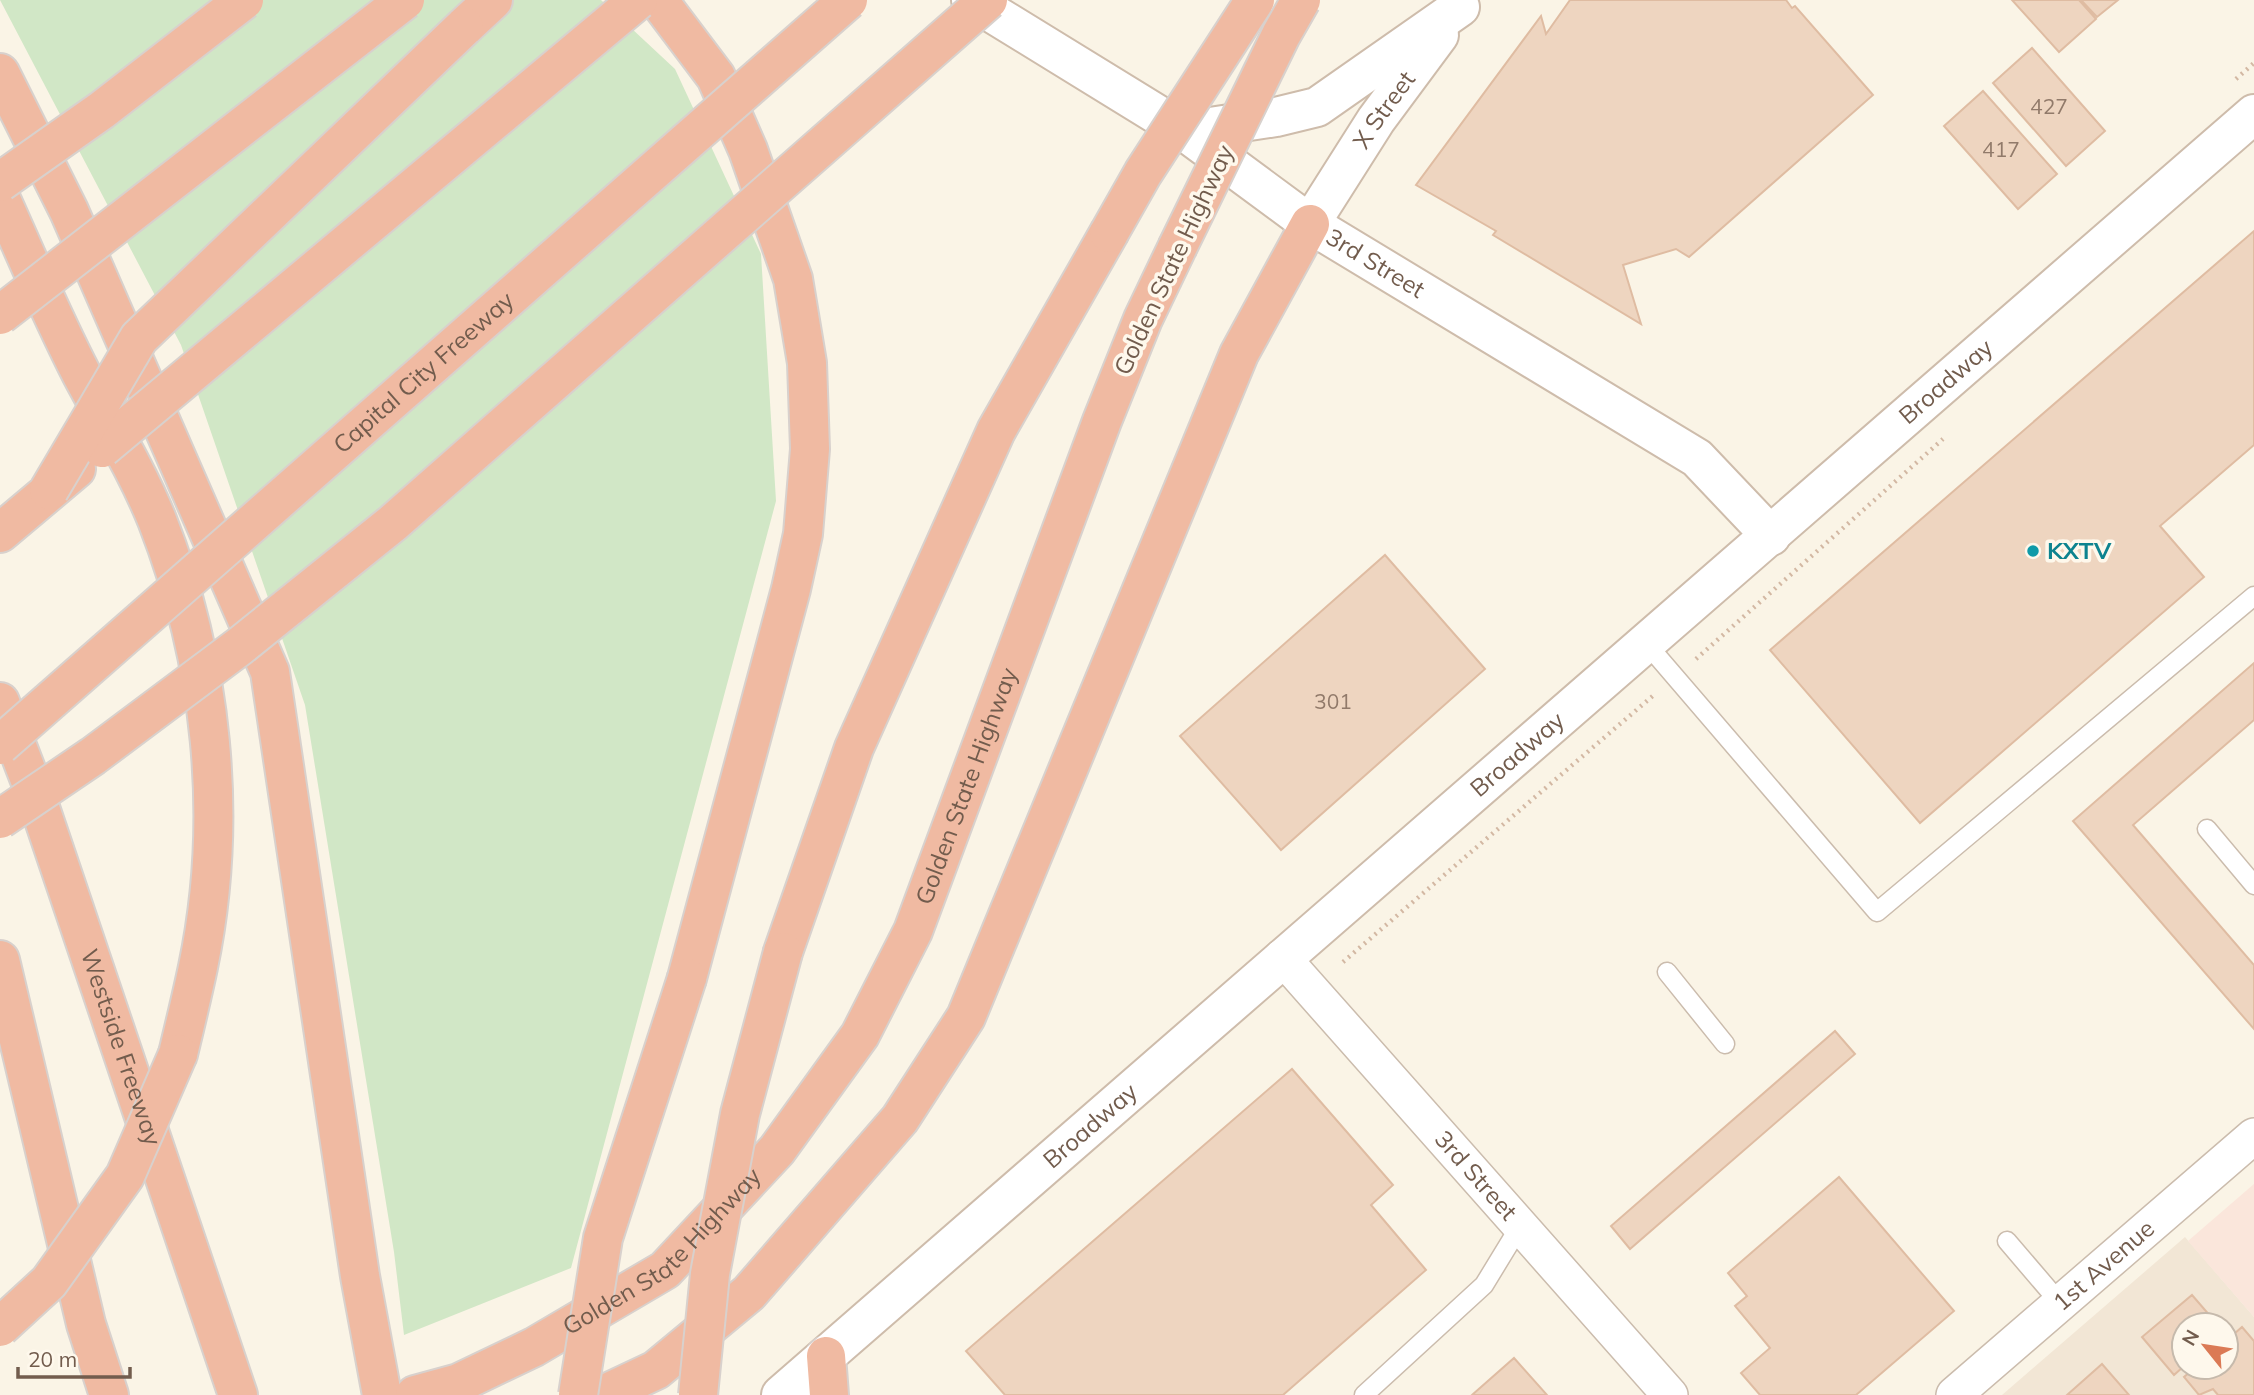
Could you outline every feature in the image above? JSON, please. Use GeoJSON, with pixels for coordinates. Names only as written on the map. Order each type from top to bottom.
{"type":"FeatureCollection","features":[{"type":"Feature","properties":{"kind":"highway"},"geometry":{"type":"LineString","coordinates":[[0,182],[102,110],[244,0]]}},
{"type":"Feature","properties":{"kind":"highway"},"geometry":{"type":"LineString","coordinates":[[0,314],[405,0]]}},
{"type":"Feature","properties":{"kind":"highway"},"geometry":{"type":"LineString","coordinates":[[49,490],[139,338],[493,0]]}},
{"type":"Feature","properties":{"kind":"highway"},"geometry":{"type":"LineString","coordinates":[[0,533],[49,490],[204,366],[638,0]]}},
{"type":"Feature","properties":{"kind":"highway"},"geometry":{"type":"LineString","coordinates":[[578,1395],[603,1238],[687,978],[791,589],[803,534],[810,449],[807,363],[793,279],[748,150],[716,77],[658,0]]}},
{"type":"Feature","properties":{"kind":"highway","name":"Capital City Freeway"},"geometry":{"type":"LineString","coordinates":[[0,745],[848,0]]}},
{"type":"Feature","properties":{"kind":"highway"},"geometry":{"type":"LineString","coordinates":[[0,819],[93,756],[240,646],[393,523],[988,0]]}},
{"type":"Feature","properties":{"kind":"highway"},"geometry":{"type":"LineString","coordinates":[[698,1395],[710,1274],[740,1114],[775,975],[854,748],[996,431],[1143,173],[1255,0]]}},
{"type":"Feature","properties":{"kind":"highway","name":"Golden State Highway"},"geometry":{"type":"LineString","coordinates":[[415,1395],[459,1383],[534,1347],[665,1270],[777,1150],[860,1035],[913,931],[1102,421],[1143,319],[1281,34],[1301,0]]}},
{"type":"Feature","properties":{"kind":"highway"},"geometry":{"type":"LineString","coordinates":[[0,73],[69,211],[270,673],[360,1276],[382,1395]]}},
{"type":"Feature","properties":{"kind":"highway"},"geometry":{"type":"LineString","coordinates":[[0,197],[63,337],[156,519],[190,619],[207,700],[214,791],[210,882],[199,965],[178,1054],[125,1176],[49,1282],[0,1327]]}},
{"type":"Feature","properties":{"kind":"highway"},"geometry":{"type":"LineString","coordinates":[[603,1395],[656,1370],[749,1293],[900,1119],[966,1017],[1239,354],[1310,224]]}},
{"type":"Feature","properties":{"kind":"highway"},"geometry":{"type":"LineString","coordinates":[[0,248],[63,337]]}},
{"type":"Feature","properties":{"kind":"highway","name":"Westside Freeway"},"geometry":{"type":"LineString","coordinates":[[0,702],[40,806],[238,1395]]}},
{"type":"Feature","properties":{"kind":"highway"},"geometry":{"type":"LineString","coordinates":[[0,960],[86,1324]]}},
{"type":"Feature","properties":{"kind":"highway"},"geometry":{"type":"LineString","coordinates":[[0,1053],[109,1395]]}},
{"type":"Feature","properties":{"kind":"highway"},"geometry":{"type":"LineString","coordinates":[[826,1356],[829,1395]]}},
{"type":"Feature","properties":{"kind":"street","name":"3rd Street"},"geometry":{"type":"LineString","coordinates":[[971,0],[1184,131],[1310,224],[1697,458],[1771,536]]}},
{"type":"Feature","properties":{"kind":"street"},"geometry":{"type":"LineString","coordinates":[[1184,131],[1276,117],[1317,107],[1462,3]]}},
{"type":"Feature","properties":{"kind":"street","name":"X Street"},"geometry":{"type":"LineString","coordinates":[[1310,224],[1376,120],[1462,3]]}},
{"type":"Feature","properties":{"kind":"street","name":"Broadway"},"geometry":{"type":"LineString","coordinates":[[781,1395],[2254,114]]}},
{"type":"Feature","properties":{"kind":"street","name":"3rd Street"},"geometry":{"type":"LineString","coordinates":[[1282,957],[1670,1395]]}},
{"type":"Feature","properties":{"kind":"street","name":"1st Avenue"},"geometry":{"type":"LineString","coordinates":[[1954,1395],[2254,1136]]}},
{"type":"Feature","properties":{"kind":"lane"},"geometry":{"type":"LineString","coordinates":[[1646,643],[1877,912],[2254,596]]}},
{"type":"Feature","properties":{"kind":"lane"},"geometry":{"type":"LineString","coordinates":[[2207,830],[2254,885]]}},
{"type":"Feature","properties":{"kind":"lane"},"geometry":{"type":"LineString","coordinates":[[1667,972],[1725,1044]]}},
{"type":"Feature","properties":{"kind":"lane"},"geometry":{"type":"LineString","coordinates":[[1364,1395],[1485,1285],[1520,1226]]}},
{"type":"Feature","properties":{"kind":"lane"},"geometry":{"type":"LineString","coordinates":[[2007,1241],[2060,1303]]}},
{"type":"Feature","properties":{"kind":"shaded area"},"geometry":{"type":"Polygon","coordinates":[[[2254,1184],[2254,1317],[2188,1241],[2254,1184]]]}},
{"type":"Feature","properties":{"kind":"shaded area"},"geometry":{"type":"Polygon","coordinates":[[[2185,1237],[2254,1317],[2254,1395],[2002,1395],[2185,1237]]]}},
{"type":"Feature","properties":{"kind":"green space"},"geometry":{"type":"Polygon","coordinates":[[[0,0],[601,0],[675,69],[761,254],[776,501],[571,1268],[404,1335],[394,1252],[305,705],[181,345],[0,0]]]}},
{"type":"Feature","properties":{"kind":"building"},"geometry":{"type":"Polygon","coordinates":[[[1570,0],[1786,0],[1792,8],[1795,6],[1873,95],[1689,257],[1676,249],[1623,265],[1641,324],[1493,235],[1496,231],[1416,185],[1541,16],[1546,34],[1570,0]]]}},
{"type":"Feature","properties":{"kind":"building"},"geometry":{"type":"Polygon","coordinates":[[[2012,0],[2079,0],[2096,19],[2059,52],[2012,0]]]}},
{"type":"Feature","properties":{"kind":"building"},"geometry":{"type":"Polygon","coordinates":[[[2081,0],[2118,0],[2097,17],[2081,0]]]}},
{"type":"Feature","properties":{"kind":"building"},"geometry":{"type":"Polygon","coordinates":[[[2032,48],[2105,131],[2066,166],[1993,83],[2032,48]]]}},
{"type":"Feature","properties":{"kind":"building"},"geometry":{"type":"Polygon","coordinates":[[[1983,91],[2057,174],[2018,209],[1944,126],[1983,91]]]}},
{"type":"Feature","properties":{"kind":"building","name":"KXTV"},"geometry":{"type":"Polygon","coordinates":[[[2254,231],[2254,445],[2160,526],[2204,577],[1920,823],[1770,650],[2254,231]]]}},
{"type":"Feature","properties":{"kind":"building"},"geometry":{"type":"Polygon","coordinates":[[[1385,555],[1485,669],[1281,850],[1180,736],[1385,555]]]}},
{"type":"Feature","properties":{"kind":"building"},"geometry":{"type":"Polygon","coordinates":[[[2254,663],[2254,720],[2133,825],[2254,965],[2254,1029],[2073,821],[2254,663]]]}},
{"type":"Feature","properties":{"kind":"building"},"geometry":{"type":"Polygon","coordinates":[[[1835,1031],[1855,1054],[1630,1249],[1611,1226],[1835,1031]]]}},
{"type":"Feature","properties":{"kind":"building"},"geometry":{"type":"Polygon","coordinates":[[[1292,1069],[1393,1185],[1371,1205],[1426,1270],[1283,1395],[1005,1395],[966,1351],[1292,1069]]]}},
{"type":"Feature","properties":{"kind":"building"},"geometry":{"type":"Polygon","coordinates":[[[1839,1177],[1954,1311],[1856,1395],[1760,1395],[1741,1373],[1770,1348],[1735,1306],[1747,1296],[1728,1273],[1839,1177]]]}},
{"type":"Feature","properties":{"kind":"building"},"geometry":{"type":"Polygon","coordinates":[[[2192,1295],[2206,1311],[2173,1311],[2192,1295]]]}},
{"type":"Feature","properties":{"kind":"building"},"geometry":{"type":"Polygon","coordinates":[[[2170,1313],[2170,1370],[2142,1337],[2170,1313]]]}},
{"type":"Feature","properties":{"kind":"building"},"geometry":{"type":"Polygon","coordinates":[[[2242,1327],[2254,1341],[2254,1395],[2218,1395],[2213,1389],[2199,1395],[2187,1381],[2240,1381],[2242,1327]]]}},
{"type":"Feature","properties":{"kind":"building"},"geometry":{"type":"Polygon","coordinates":[[[1514,1358],[1547,1395],[1472,1395],[1514,1358]]]}},
{"type":"Feature","properties":{"kind":"building"},"geometry":{"type":"Polygon","coordinates":[[[2102,1364],[2129,1395],[2067,1395],[2102,1364]]]}},
{"type":"Feature","properties":{"kind":"place","name":"KXTV"},"geometry":{"type":"Point","coordinates":[2033,551]}}]}
